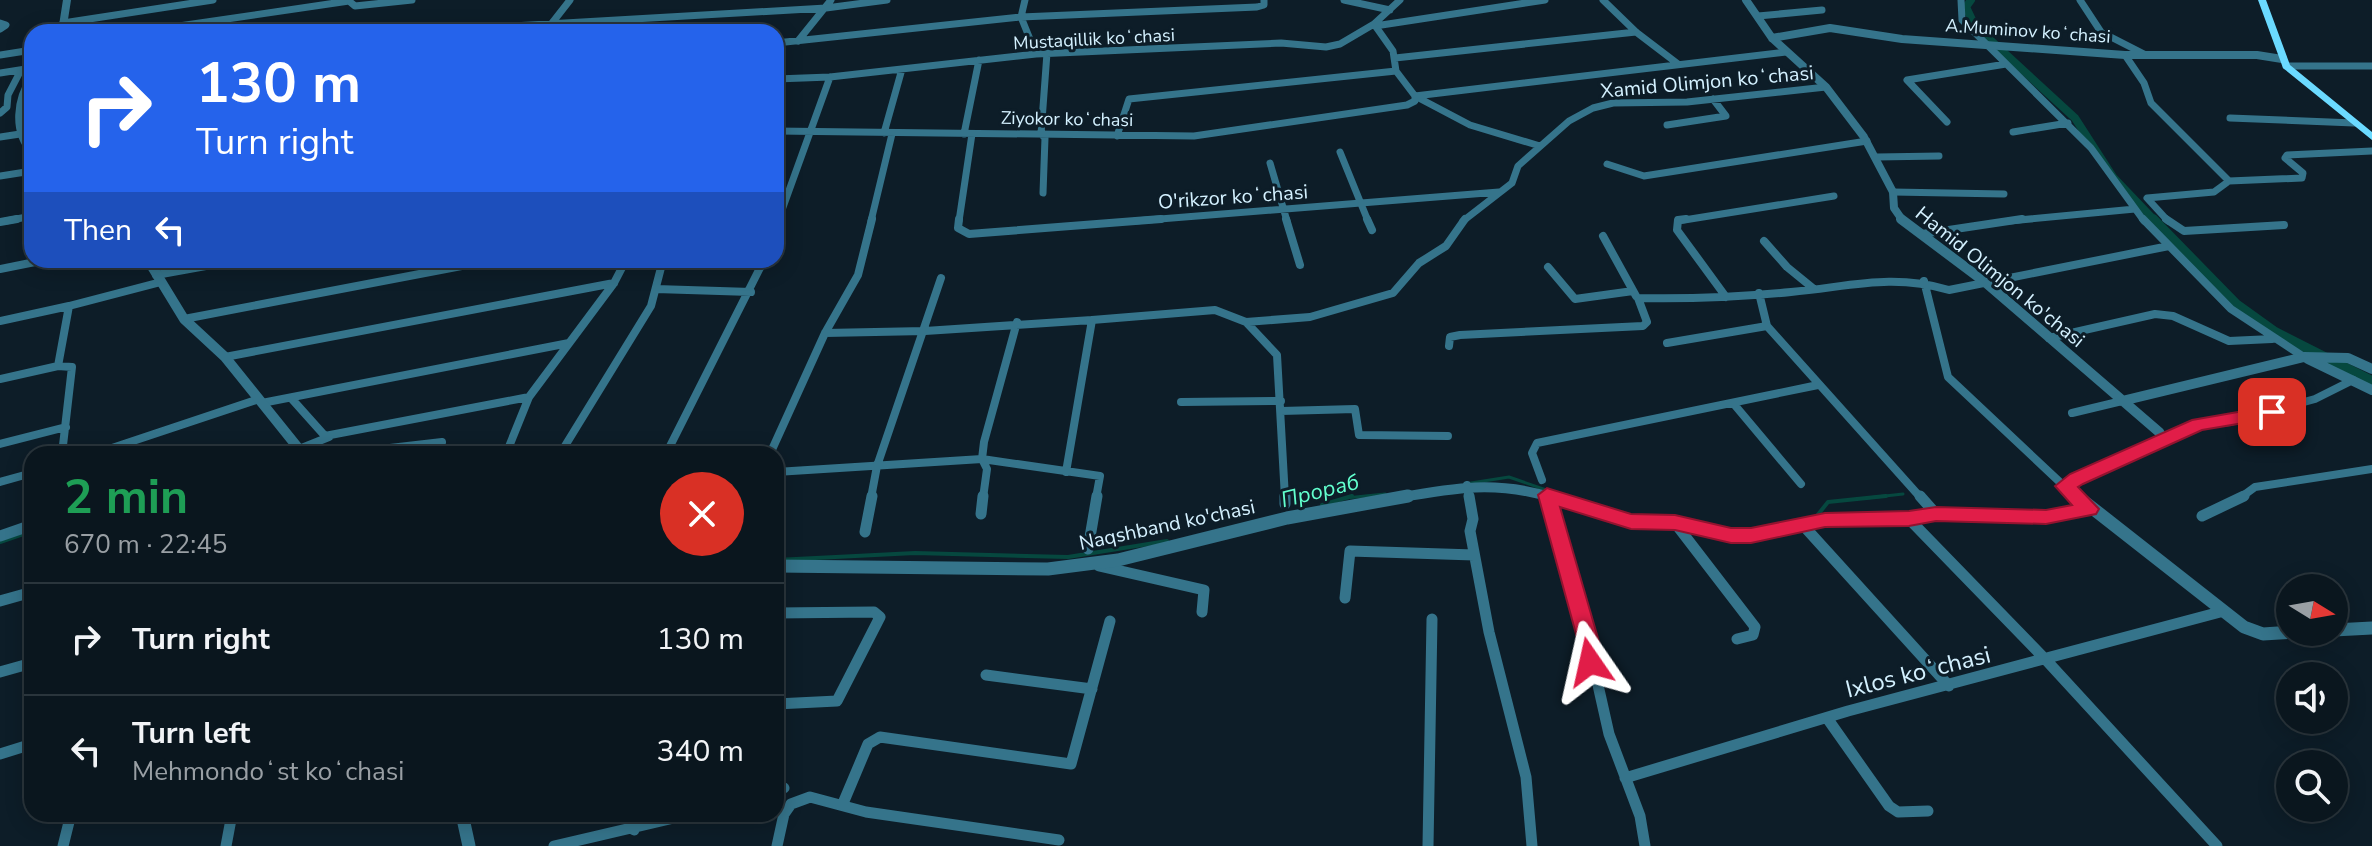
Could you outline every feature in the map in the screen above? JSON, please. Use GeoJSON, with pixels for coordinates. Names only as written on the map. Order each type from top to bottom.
{"type":"FeatureCollection","features":[{"type":"Feature","properties":{"kind":"main road"},"geometry":{"type":"LineString","coordinates":[[2262,0],[2284,62],[2372,137]]}},
{"type":"Feature","properties":{"kind":"street"},"geometry":{"type":"LineString","coordinates":[[63,24],[67,0]]}},
{"type":"Feature","properties":{"kind":"street"},"geometry":{"type":"LineString","coordinates":[[84,24],[213,0]]}},
{"type":"Feature","properties":{"kind":"street"},"geometry":{"type":"LineString","coordinates":[[192,24],[349,0],[349,5],[355,6],[412,0]]}},
{"type":"Feature","properties":{"kind":"street"},"geometry":{"type":"LineString","coordinates":[[551,23],[570,0]]}},
{"type":"Feature","properties":{"kind":"street"},"geometry":{"type":"LineString","coordinates":[[798,41],[831,0]]}},
{"type":"Feature","properties":{"kind":"street"},"geometry":{"type":"LineString","coordinates":[[535,24],[826,8],[887,0]]}},
{"type":"Feature","properties":{"kind":"street"},"geometry":{"type":"LineString","coordinates":[[1025,0],[1021,17],[1036,54]]}},
{"type":"Feature","properties":{"kind":"street"},"geometry":{"type":"LineString","coordinates":[[784,42],[1021,17],[1257,7],[1264,5],[1264,0]]}},
{"type":"Feature","properties":{"kind":"street"},"geometry":{"type":"LineString","coordinates":[[1344,0],[1390,10]]}},
{"type":"Feature","properties":{"kind":"street","name":"Mustaqillik koʻchasi"},"geometry":{"type":"LineString","coordinates":[[784,79],[830,77],[1047,53],[1281,43],[1326,47],[1340,44],[1374,25],[1400,0]]}},
{"type":"Feature","properties":{"kind":"street"},"geometry":{"type":"LineString","coordinates":[[1540,146],[1470,125],[1415,96],[1396,71],[1395,58],[1374,25],[1545,0]]}},
{"type":"Feature","properties":{"kind":"street"},"geometry":{"type":"LineString","coordinates":[[1603,0],[1636,32],[1678,64]]}},
{"type":"Feature","properties":{"kind":"street","name":"Hamid Olimjon ko'chasi"},"geometry":{"type":"LineString","coordinates":[[1746,0],[1772,38],[1826,87],[1867,141],[1893,192],[1898,217],[1985,282],[2159,432],[2164,440]]}},
{"type":"Feature","properties":{"kind":"street"},"geometry":{"type":"LineString","coordinates":[[1961,0],[1959,12],[1962,20],[2068,123],[2091,148],[2104,172],[2169,246],[2250,324],[2272,339],[2372,390]]}},
{"type":"Feature","properties":{"kind":"street"},"geometry":{"type":"LineString","coordinates":[[2080,0],[2101,32],[2146,55]]}},
{"type":"Feature","properties":{"kind":"street"},"geometry":{"type":"LineString","coordinates":[[1758,16],[1822,10]]}},
{"type":"Feature","properties":{"kind":"street"},"geometry":{"type":"LineString","coordinates":[[0,23],[6,25],[0,29]]}},
{"type":"Feature","properties":{"kind":"street","name":"A.Muminov koʻchasi"},"geometry":{"type":"LineString","coordinates":[[1772,38],[1830,28],[1902,39],[2125,55],[2257,55],[2284,62]]}},
{"type":"Feature","properties":{"kind":"street"},"geometry":{"type":"LineString","coordinates":[[1395,58],[1636,32]]}},
{"type":"Feature","properties":{"kind":"street"},"geometry":{"type":"LineString","coordinates":[[0,55],[24,51]]}},
{"type":"Feature","properties":{"kind":"street","name":"Ziyokor koʻchasi"},"geometry":{"type":"LineString","coordinates":[[784,131],[1214,135],[1407,105],[1415,101],[1415,96],[1786,52]]}},
{"type":"Feature","properties":{"kind":"street"},"geometry":{"type":"LineString","coordinates":[[1043,193],[1045,138],[1041,134],[1047,53]]}},
{"type":"Feature","properties":{"kind":"street"},"geometry":{"type":"LineString","coordinates":[[2125,55],[2144,83],[2151,103],[2229,181]]}},
{"type":"Feature","properties":{"kind":"street"},"geometry":{"type":"LineString","coordinates":[[968,134],[979,60]]}},
{"type":"Feature","properties":{"kind":"street"},"geometry":{"type":"LineString","coordinates":[[2284,62],[2372,66]]}},
{"type":"Feature","properties":{"kind":"street"},"geometry":{"type":"LineString","coordinates":[[1947,122],[1907,80],[2006,64]]}},
{"type":"Feature","properties":{"kind":"street"},"geometry":{"type":"LineString","coordinates":[[0,73],[24,69]]}},
{"type":"Feature","properties":{"kind":"street"},"geometry":{"type":"LineString","coordinates":[[774,446],[825,333],[858,275],[902,69]]}},
{"type":"Feature","properties":{"kind":"street"},"geometry":{"type":"LineString","coordinates":[[0,113],[7,107],[8,95],[21,70]]}},
{"type":"Feature","properties":{"kind":"street"},"geometry":{"type":"LineString","coordinates":[[1117,136],[1126,101],[1133,98],[1396,71]]}},
{"type":"Feature","properties":{"kind":"street"},"geometry":{"type":"LineString","coordinates":[[784,205],[830,77]]}},
{"type":"Feature","properties":{"kind":"street"},"geometry":{"type":"LineString","coordinates":[[24,86],[20,134],[24,144]]}},
{"type":"Feature","properties":{"kind":"street","name":"Xamid Olimjon koʻchasi"},"geometry":{"type":"LineString","coordinates":[[1246,322],[1310,317],[1387,297],[1419,263],[1446,246],[1460,223],[1485,207],[1512,183],[1518,166],[1569,121],[1593,108],[1613,103],[1713,99],[1826,87]]}},
{"type":"Feature","properties":{"kind":"street"},"geometry":{"type":"LineString","coordinates":[[1667,125],[1726,116],[1713,99]]}},
{"type":"Feature","properties":{"kind":"street"},"geometry":{"type":"LineString","coordinates":[[2230,118],[2290,123],[2354,123]]}},
{"type":"Feature","properties":{"kind":"street"},"geometry":{"type":"LineString","coordinates":[[2013,132],[2068,123]]}},
{"type":"Feature","properties":{"kind":"street"},"geometry":{"type":"LineString","coordinates":[[0,137],[20,134]]}},
{"type":"Feature","properties":{"kind":"street","name":"O'rikzor koʻchasi"},"geometry":{"type":"LineString","coordinates":[[968,134],[958,228],[969,234],[1499,192]]}},
{"type":"Feature","properties":{"kind":"street"},"geometry":{"type":"LineString","coordinates":[[1607,164],[1644,176],[1867,141]]}},
{"type":"Feature","properties":{"kind":"street"},"geometry":{"type":"LineString","coordinates":[[1922,234],[2133,205],[2148,201],[2151,196],[2214,192],[2229,181],[2302,178],[2303,173],[2285,158],[2287,155],[2372,151]]}},
{"type":"Feature","properties":{"kind":"street"},"geometry":{"type":"LineString","coordinates":[[1340,152],[1372,230]]}},
{"type":"Feature","properties":{"kind":"street"},"geometry":{"type":"LineString","coordinates":[[1877,157],[1939,156]]}},
{"type":"Feature","properties":{"kind":"street"},"geometry":{"type":"LineString","coordinates":[[1270,163],[1300,265]]}},
{"type":"Feature","properties":{"kind":"street"},"geometry":{"type":"LineString","coordinates":[[0,176],[24,172]]}},
{"type":"Feature","properties":{"kind":"street"},"geometry":{"type":"LineString","coordinates":[[1893,192],[2004,194]]}},
{"type":"Feature","properties":{"kind":"street"},"geometry":{"type":"LineString","coordinates":[[1726,297],[1677,230],[1678,220],[1834,196]]}},
{"type":"Feature","properties":{"kind":"street"},"geometry":{"type":"LineString","coordinates":[[2148,201],[2173,226],[2184,231],[2284,225]]}},
{"type":"Feature","properties":{"kind":"street"},"geometry":{"type":"LineString","coordinates":[[0,222],[24,218]]}},
{"type":"Feature","properties":{"kind":"street"},"geometry":{"type":"LineString","coordinates":[[1449,346],[1450,337],[1460,335],[1643,326],[1647,322],[1635,295],[1603,236]]}},
{"type":"Feature","properties":{"kind":"street"},"geometry":{"type":"LineString","coordinates":[[1764,241],[1787,267],[1814,289]]}},
{"type":"Feature","properties":{"kind":"street"},"geometry":{"type":"LineString","coordinates":[[1548,267],[1575,299],[1635,295],[1726,297],[1862,282],[1924,281],[1949,290],[2169,246]]}},
{"type":"Feature","properties":{"kind":"street"},"geometry":{"type":"LineString","coordinates":[[0,269],[24,264]]}},
{"type":"Feature","properties":{"kind":"street"},"geometry":{"type":"LineString","coordinates":[[153,268],[184,319],[225,357],[296,446]]}},
{"type":"Feature","properties":{"kind":"street"},"geometry":{"type":"LineString","coordinates":[[0,321],[69,306],[205,268]]}},
{"type":"Feature","properties":{"kind":"street"},"geometry":{"type":"LineString","coordinates":[[184,319],[451,268]]}},
{"type":"Feature","properties":{"kind":"street"},"geometry":{"type":"LineString","coordinates":[[509,446],[529,397],[614,283],[622,268]]}},
{"type":"Feature","properties":{"kind":"street"},"geometry":{"type":"LineString","coordinates":[[565,446],[651,306],[661,268]]}},
{"type":"Feature","properties":{"kind":"street"},"geometry":{"type":"LineString","coordinates":[[670,446],[761,268]]}},
{"type":"Feature","properties":{"kind":"street"},"geometry":{"type":"LineString","coordinates":[[865,532],[877,466],[941,278]]}},
{"type":"Feature","properties":{"kind":"street"},"geometry":{"type":"LineString","coordinates":[[1924,281],[1948,377],[2089,509],[2253,632],[2276,632]]}},
{"type":"Feature","properties":{"kind":"street"},"geometry":{"type":"LineString","coordinates":[[225,357],[614,283]]}},
{"type":"Feature","properties":{"kind":"street"},"geometry":{"type":"LineString","coordinates":[[656,289],[751,292]]}},
{"type":"Feature","properties":{"kind":"street"},"geometry":{"type":"LineString","coordinates":[[1759,293],[1767,326],[1936,514]]}},
{"type":"Feature","properties":{"kind":"street"},"geometry":{"type":"LineString","coordinates":[[58,366],[69,306]]}},
{"type":"Feature","properties":{"kind":"street"},"geometry":{"type":"LineString","coordinates":[[825,333],[925,331],[1017,322],[1225,310],[1246,322],[1277,355],[1285,504]]}},
{"type":"Feature","properties":{"kind":"street"},"geometry":{"type":"LineString","coordinates":[[2049,338],[2155,314],[2173,316],[2229,341],[2272,339]]}},
{"type":"Feature","properties":{"kind":"street"},"geometry":{"type":"LineString","coordinates":[[1066,472],[1092,320]]}},
{"type":"Feature","properties":{"kind":"street"},"geometry":{"type":"LineString","coordinates":[[981,514],[987,469],[982,459],[984,442],[1017,322]]}},
{"type":"Feature","properties":{"kind":"street"},"geometry":{"type":"LineString","coordinates":[[1667,343],[1767,326]]}},
{"type":"Feature","properties":{"kind":"street"},"geometry":{"type":"LineString","coordinates":[[119,446],[260,401],[291,398],[569,343]]}},
{"type":"Feature","properties":{"kind":"street"},"geometry":{"type":"LineString","coordinates":[[2072,413],[2308,357],[2348,358],[2372,369]]}},
{"type":"Feature","properties":{"kind":"street"},"geometry":{"type":"LineString","coordinates":[[0,379],[58,366],[72,367],[63,446]]}},
{"type":"Feature","properties":{"kind":"street"},"geometry":{"type":"LineString","coordinates":[[2064,486],[2198,424],[2231,422],[2315,399],[2353,380]]}},
{"type":"Feature","properties":{"kind":"street"},"geometry":{"type":"LineString","coordinates":[[1542,480],[1532,453],[1537,443],[1818,385]]}},
{"type":"Feature","properties":{"kind":"street"},"geometry":{"type":"LineString","coordinates":[[312,446],[331,436],[529,397]]}},
{"type":"Feature","properties":{"kind":"street"},"geometry":{"type":"LineString","coordinates":[[291,398],[320,433],[331,436]]}},
{"type":"Feature","properties":{"kind":"street"},"geometry":{"type":"LineString","coordinates":[[1181,402],[1355,409],[1359,435],[1448,436]]}},
{"type":"Feature","properties":{"kind":"street"},"geometry":{"type":"LineString","coordinates":[[1733,403],[1801,484]]}},
{"type":"Feature","properties":{"kind":"street"},"geometry":{"type":"LineString","coordinates":[[0,444],[66,427]]}},
{"type":"Feature","properties":{"kind":"street"},"geometry":{"type":"LineString","coordinates":[[407,446],[442,442]]}},
{"type":"Feature","properties":{"kind":"street"},"geometry":{"type":"LineString","coordinates":[[784,472],[982,459],[1100,476],[1088,549]]}},
{"type":"Feature","properties":{"kind":"street"},"geometry":{"type":"LineString","coordinates":[[2202,516],[2220,510],[2255,487],[2372,469]]}},
{"type":"Feature","properties":{"kind":"street"},"geometry":{"type":"LineString","coordinates":[[0,482],[24,475]]}},
{"type":"Feature","properties":{"kind":"street"},"geometry":{"type":"LineString","coordinates":[[1467,485],[1474,555],[1489,632],[1526,777],[1532,846]]}},
{"type":"Feature","properties":{"kind":"street","name":"Naqshband ko'chasi"},"geometry":{"type":"LineString","coordinates":[[784,566],[1048,569],[1092,564],[1287,518],[1467,485],[1495,485],[1547,495],[1631,522],[1675,523],[1731,535],[1751,535],[1825,520],[1909,519],[1936,514],[2046,517],[2089,509]]}},
{"type":"Feature","properties":{"kind":"street"},"geometry":{"type":"LineString","coordinates":[[1547,495],[1589,645],[1609,734],[1640,816],[1645,846]]}},
{"type":"Feature","properties":{"kind":"street"},"geometry":{"type":"LineString","coordinates":[[1909,519],[2047,661],[2217,846]]}},
{"type":"Feature","properties":{"kind":"street"},"geometry":{"type":"LineString","coordinates":[[1675,523],[1755,627],[1753,635],[1737,639]]}},
{"type":"Feature","properties":{"kind":"street"},"geometry":{"type":"LineString","coordinates":[[1802,524],[1949,686]]}},
{"type":"Feature","properties":{"kind":"street"},"geometry":{"type":"LineString","coordinates":[[0,536],[24,528]]}},
{"type":"Feature","properties":{"kind":"street"},"geometry":{"type":"LineString","coordinates":[[1345,598],[1350,551],[1474,555]]}},
{"type":"Feature","properties":{"kind":"street"},"geometry":{"type":"LineString","coordinates":[[1092,564],[1204,590],[1202,612]]}},
{"type":"Feature","properties":{"kind":"street"},"geometry":{"type":"LineString","coordinates":[[0,601],[24,594]]}},
{"type":"Feature","properties":{"kind":"street","name":"Ixlos koʻchasi"},"geometry":{"type":"LineString","coordinates":[[1625,778],[1770,730],[2047,661],[2224,611]]}},
{"type":"Feature","properties":{"kind":"street"},"geometry":{"type":"LineString","coordinates":[[784,613],[874,612],[880,617],[837,701],[784,704]]}},
{"type":"Feature","properties":{"kind":"street"},"geometry":{"type":"LineString","coordinates":[[1428,846],[1432,619]]}},
{"type":"Feature","properties":{"kind":"street"},"geometry":{"type":"LineString","coordinates":[[844,801],[868,744],[880,737],[1071,764],[1110,621]]}},
{"type":"Feature","properties":{"kind":"street"},"geometry":{"type":"LineString","coordinates":[[2348,629],[2372,628]]}},
{"type":"Feature","properties":{"kind":"street"},"geometry":{"type":"LineString","coordinates":[[0,672],[24,665]]}},
{"type":"Feature","properties":{"kind":"street"},"geometry":{"type":"LineString","coordinates":[[986,675],[1092,689]]}},
{"type":"Feature","properties":{"kind":"street"},"geometry":{"type":"LineString","coordinates":[[1827,718],[1889,806],[1898,812],[1928,811]]}},
{"type":"Feature","properties":{"kind":"street"},"geometry":{"type":"LineString","coordinates":[[0,754],[24,746]]}},
{"type":"Feature","properties":{"kind":"street"},"geometry":{"type":"LineString","coordinates":[[784,815],[791,805],[814,798],[844,801],[866,812],[1059,840]]}},
{"type":"Feature","properties":{"kind":"street"},"geometry":{"type":"LineString","coordinates":[[63,846],[69,822]]}},
{"type":"Feature","properties":{"kind":"street"},"geometry":{"type":"LineString","coordinates":[[226,846],[230,822]]}},
{"type":"Feature","properties":{"kind":"street"},"geometry":{"type":"LineString","coordinates":[[464,822],[469,846]]}},
{"type":"Feature","properties":{"kind":"street"},"geometry":{"type":"LineString","coordinates":[[633,822],[634,830]]}},
{"type":"Feature","properties":{"kind":"street"},"geometry":{"type":"LineString","coordinates":[[554,846],[662,822]]}},
{"type":"Feature","properties":{"kind":"street"},"geometry":{"type":"LineString","coordinates":[[777,846],[782,822]]}},
{"type":"Feature","properties":{"kind":"waterway"},"geometry":{"type":"LineString","coordinates":[[1971,0],[1966,7],[1975,26],[2075,118],[2113,177],[2155,221]]}},
{"type":"Feature","properties":{"kind":"waterway"},"geometry":{"type":"LineString","coordinates":[[2153,219],[2236,304],[2275,332],[2372,381]]}},
{"type":"Feature","properties":{"kind":"waterway","name":"Прораб"},"geometry":{"type":"LineString","coordinates":[[1471,483],[1509,477],[1549,491]]}},
{"type":"Feature","properties":{"kind":"waterway","name":"Прораб"},"geometry":{"type":"LineString","coordinates":[[1346,498],[1385,494]]}},
{"type":"Feature","properties":{"kind":"waterway","name":"Прораб"},"geometry":{"type":"LineString","coordinates":[[1872,498],[1903,494]]}},
{"type":"Feature","properties":{"kind":"waterway","name":"Прораб"},"geometry":{"type":"LineString","coordinates":[[1322,505],[1352,496]]}},
{"type":"Feature","properties":{"kind":"waterway","name":"Прораб"},"geometry":{"type":"LineString","coordinates":[[1872,498],[1886,496]]}},
{"type":"Feature","properties":{"kind":"waterway","name":"Прораб"},"geometry":{"type":"LineString","coordinates":[[1867,498],[1872,498]]}},
{"type":"Feature","properties":{"kind":"waterway","name":"Прораб"},"geometry":{"type":"LineString","coordinates":[[1816,517],[1828,502],[1872,498]]}},
{"type":"Feature","properties":{"kind":"waterway","name":"Прораб"},"geometry":{"type":"LineString","coordinates":[[0,542],[24,534]]}},
{"type":"Feature","properties":{"kind":"waterway","name":"Прораб"},"geometry":{"type":"LineString","coordinates":[[784,560],[915,553],[1068,557],[1167,541]]}},
{"type":"Feature","properties":{"kind":"route"},"geometry":{"type":"LineString","coordinates":[[1590,662],[1589,645],[1547,495],[1631,522],[1675,523],[1731,535],[1751,535],[1825,520],[1909,519],[1936,514],[2046,517],[2089,509],[2064,486],[2076,479],[2158,445],[2198,424],[2231,422],[2272,412]]}}]}
